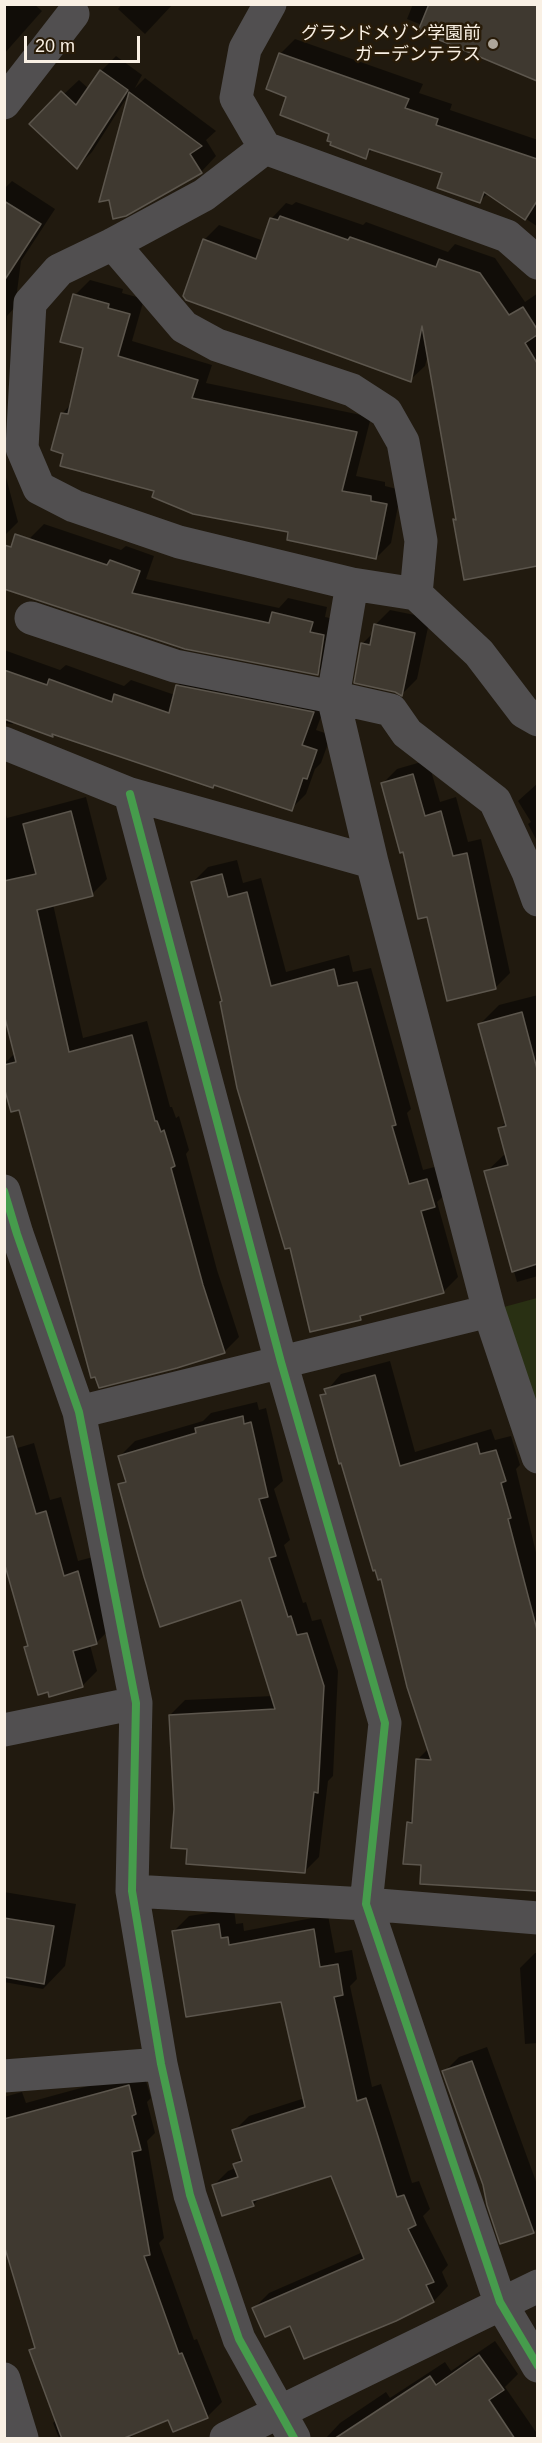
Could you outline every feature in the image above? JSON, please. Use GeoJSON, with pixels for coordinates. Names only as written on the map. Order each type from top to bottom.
{"type":"FeatureCollection","features":[{"type":"Feature","properties":{"kind":"street"},"geometry":{"type":"LineString","coordinates":[[270,4],[244,49],[236,98],[265,148],[507,236],[537,263]]}},
{"type":"Feature","properties":{"kind":"street"},"geometry":{"type":"LineString","coordinates":[[4,103],[74,14]]}},
{"type":"Feature","properties":{"kind":"street"},"geometry":{"type":"LineString","coordinates":[[265,148],[204,195],[59,270],[30,303],[22,448],[39,488],[74,506],[179,542],[352,584],[416,594],[478,653],[524,712],[537,720]]}},
{"type":"Feature","properties":{"kind":"street"},"geometry":{"type":"LineString","coordinates":[[113,244],[184,327],[218,345],[352,390],[386,412],[404,442],[421,541],[416,594]]}},
{"type":"Feature","properties":{"kind":"street"},"geometry":{"type":"LineString","coordinates":[[352,584],[333,696],[372,862],[489,1311],[537,1457]]}},
{"type":"Feature","properties":{"kind":"street"},"geometry":{"type":"LineString","coordinates":[[32,618],[175,666],[333,696],[391,710],[407,733],[495,801],[528,872],[537,900]]}},
{"type":"Feature","properties":{"kind":"street"},"geometry":{"type":"LineString","coordinates":[[4,743],[130,794],[372,862]]}},
{"type":"Feature","properties":{"kind":"street"},"geometry":{"type":"LineString","coordinates":[[130,794],[281,1362],[385,1723],[366,1904],[500,2302],[537,2366]]}},
{"type":"Feature","properties":{"kind":"street"},"geometry":{"type":"LineString","coordinates":[[4,1191],[11,1236],[79,1412],[136,1703],[132,1891],[161,2064],[190,2195],[239,2339],[287,2425]]}},
{"type":"Feature","properties":{"kind":"street"},"geometry":{"type":"LineString","coordinates":[[79,1412],[489,1311]]}},
{"type":"Feature","properties":{"kind":"street"},"geometry":{"type":"LineString","coordinates":[[4,1730],[136,1703]]}},
{"type":"Feature","properties":{"kind":"street"},"geometry":{"type":"LineString","coordinates":[[132,1891],[366,1904],[537,1918]]}},
{"type":"Feature","properties":{"kind":"street"},"geometry":{"type":"LineString","coordinates":[[4,2076],[161,2064]]}},
{"type":"Feature","properties":{"kind":"street"},"geometry":{"type":"LineString","coordinates":[[226,2439],[287,2425],[500,2302],[537,2286]]}},
{"type":"Feature","properties":{"kind":"street"},"geometry":{"type":"LineString","coordinates":[[4,2379],[22,2439]]}},
{"type":"Feature","properties":{"kind":"green space"},"geometry":{"type":"Polygon","coordinates":[[[537,1298],[537,1457],[489,1311],[537,1298]]]}},
{"type":"Feature","properties":{"kind":"building","name":"グランドメゾン学園前 ガーデンテラス"},"geometry":{"type":"Polygon","coordinates":[[[429,4],[537,4],[537,81],[418,31],[429,4]]]}},
{"type":"Feature","properties":{"kind":"building"},"geometry":{"type":"Polygon","coordinates":[[[279,53],[409,99],[405,108],[438,119],[436,125],[537,159],[537,201],[525,220],[484,192],[480,203],[437,188],[442,173],[369,149],[366,159],[330,145],[331,142],[327,141],[329,134],[280,115],[286,97],[266,89],[279,53]]]}},
{"type":"Feature","properties":{"kind":"building"},"geometry":{"type":"Polygon","coordinates":[[[100,70],[128,90],[77,169],[29,124],[61,91],[76,105],[100,70]]]}},
{"type":"Feature","properties":{"kind":"building"},"geometry":{"type":"Polygon","coordinates":[[[129,92],[202,146],[190,154],[202,173],[126,216],[113,219],[109,200],[99,202],[129,92]]]}},
{"type":"Feature","properties":{"kind":"building"},"geometry":{"type":"Polygon","coordinates":[[[4,201],[41,224],[4,281],[4,201]]]}},
{"type":"Feature","properties":{"kind":"building"},"geometry":{"type":"Polygon","coordinates":[[[280,216],[436,267],[439,259],[480,273],[509,315],[523,307],[537,329],[537,335],[525,343],[537,363],[537,566],[464,580],[453,519],[456,520],[422,326],[411,382],[186,300],[183,296],[203,239],[256,259],[270,218],[278,220],[280,216]]]}},
{"type":"Feature","properties":{"kind":"building"},"geometry":{"type":"Polygon","coordinates":[[[73,294],[109,304],[108,308],[130,314],[118,356],[198,380],[192,398],[357,432],[342,491],[371,496],[371,501],[387,504],[376,559],[287,540],[288,532],[193,514],[152,497],[154,491],[60,466],[63,454],[51,450],[61,413],[68,414],[83,348],[60,342],[73,294]]]}},
{"type":"Feature","properties":{"kind":"building"},"geometry":{"type":"Polygon","coordinates":[[[15,534],[107,565],[110,560],[140,571],[132,593],[269,623],[272,612],[313,622],[310,632],[324,635],[318,675],[185,649],[4,589],[4,545],[11,547],[15,534]]]}},
{"type":"Feature","properties":{"kind":"building"},"geometry":{"type":"Polygon","coordinates":[[[374,624],[415,633],[402,696],[395,692],[354,683],[361,643],[370,645],[374,624]]]}},
{"type":"Feature","properties":{"kind":"building"},"geometry":{"type":"Polygon","coordinates":[[[4,670],[47,685],[49,679],[112,702],[114,694],[169,713],[176,685],[314,712],[302,745],[317,750],[307,779],[303,778],[292,811],[214,785],[213,788],[52,734],[53,737],[4,719],[4,670]]]}},
{"type":"Feature","properties":{"kind":"building"},"geometry":{"type":"Polygon","coordinates":[[[413,774],[425,816],[441,811],[453,856],[467,853],[496,989],[447,1001],[427,917],[418,919],[403,852],[400,853],[381,783],[413,774]]]}},
{"type":"Feature","properties":{"kind":"building"},"geometry":{"type":"Polygon","coordinates":[[[71,811],[93,896],[37,910],[69,1052],[132,1035],[155,1121],[161,1132],[164,1130],[175,1166],[171,1168],[203,1285],[225,1353],[99,1388],[95,1377],[91,1378],[19,1110],[11,1112],[4,1087],[4,1065],[16,1062],[4,1014],[4,881],[36,874],[23,824],[71,811]]]}},
{"type":"Feature","properties":{"kind":"building"},"geometry":{"type":"Polygon","coordinates":[[[222,874],[228,897],[247,892],[271,986],[334,969],[338,986],[357,982],[396,1125],[392,1126],[409,1184],[427,1179],[435,1207],[421,1211],[444,1293],[360,1316],[361,1320],[310,1332],[290,1248],[285,1249],[237,1088],[220,1002],[222,1001],[191,882],[222,874]]]}},
{"type":"Feature","properties":{"kind":"building"},"geometry":{"type":"Polygon","coordinates":[[[522,1012],[537,1069],[537,1264],[512,1272],[484,1171],[508,1165],[498,1128],[506,1126],[478,1024],[522,1012]]]}},
{"type":"Feature","properties":{"kind":"building"},"geometry":{"type":"Polygon","coordinates":[[[375,1375],[400,1466],[477,1443],[480,1454],[496,1450],[506,1481],[501,1483],[511,1518],[508,1519],[537,1630],[537,1891],[420,1884],[421,1865],[403,1864],[407,1822],[412,1823],[416,1759],[431,1760],[407,1687],[381,1579],[378,1580],[375,1570],[373,1571],[320,1395],[326,1394],[324,1389],[375,1375]]]}},
{"type":"Feature","properties":{"kind":"building"},"geometry":{"type":"Polygon","coordinates":[[[243,1416],[244,1424],[251,1422],[268,1497],[259,1499],[276,1556],[269,1558],[288,1617],[291,1616],[297,1635],[307,1633],[324,1686],[318,1793],[314,1792],[305,1873],[186,1864],[187,1849],[171,1848],[174,1809],[169,1715],[275,1709],[241,1600],[160,1627],[118,1484],[126,1482],[118,1456],[196,1433],[195,1428],[243,1416]]]}},
{"type":"Feature","properties":{"kind":"building"},"geometry":{"type":"Polygon","coordinates":[[[13,1436],[36,1514],[46,1511],[64,1576],[78,1571],[97,1644],[73,1651],[83,1687],[49,1697],[48,1692],[38,1695],[24,1647],[28,1646],[4,1562],[4,1438],[13,1436]]]}},
{"type":"Feature","properties":{"kind":"building"},"geometry":{"type":"Polygon","coordinates":[[[4,1918],[54,1926],[44,1984],[4,1977],[4,1918]]]}},
{"type":"Feature","properties":{"kind":"building"},"geometry":{"type":"Polygon","coordinates":[[[219,1924],[221,1938],[228,1937],[229,1945],[314,1929],[320,1967],[338,1964],[343,1995],[334,1997],[357,2101],[366,2098],[397,2197],[404,2195],[416,2225],[408,2229],[434,2282],[426,2285],[434,2302],[396,2321],[304,2359],[290,2326],[265,2337],[252,2308],[364,2259],[331,2176],[252,2201],[254,2206],[222,2216],[212,2185],[238,2177],[233,2164],[242,2161],[232,2130],[305,2107],[281,2002],[186,2017],[172,1931],[219,1924]]]}},
{"type":"Feature","properties":{"kind":"building"},"geometry":{"type":"Polygon","coordinates":[[[472,2061],[534,2233],[500,2244],[483,2185],[442,2071],[472,2061]]]}},
{"type":"Feature","properties":{"kind":"building"},"geometry":{"type":"Polygon","coordinates":[[[129,2085],[136,2114],[132,2116],[141,2150],[132,2152],[150,2255],[144,2256],[179,2354],[182,2353],[208,2418],[173,2432],[168,2420],[122,2439],[62,2439],[29,2350],[35,2348],[4,2245],[4,2119],[129,2085]]]}},
{"type":"Feature","properties":{"kind":"building"},"geometry":{"type":"Polygon","coordinates":[[[479,2355],[504,2390],[489,2400],[515,2439],[334,2439],[430,2376],[436,2385],[479,2355]]]}},
{"type":"Feature","properties":{"kind":"cycle path"},"geometry":{"type":"LineString","coordinates":[[130,794],[281,1362],[385,1723],[366,1904],[500,2302],[538,2366]]}},
{"type":"Feature","properties":{"kind":"cycle path"},"geometry":{"type":"LineString","coordinates":[[4,1191],[79,1412],[136,1703],[132,1891],[161,2064],[190,2195],[239,2339],[294,2438]]}},
{"type":"Feature","properties":{"kind":"place","name":"グランドメゾン学園前 ガーデンテラス"},"geometry":{"type":"Point","coordinates":[493,44]}}]}
